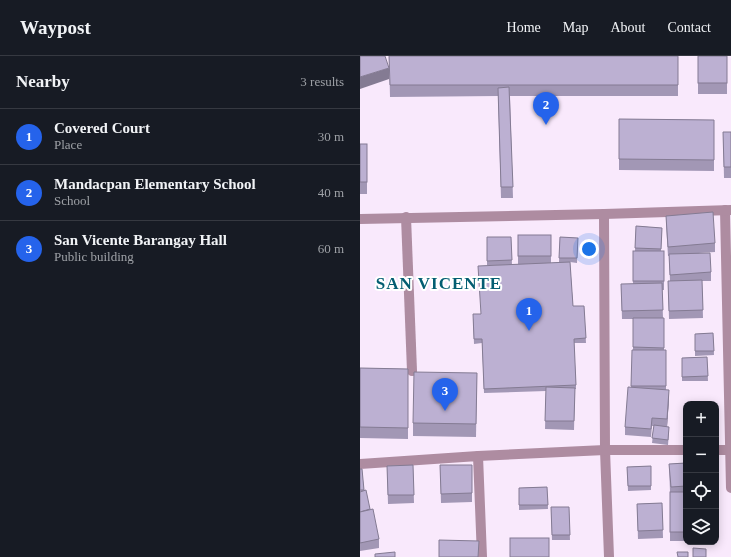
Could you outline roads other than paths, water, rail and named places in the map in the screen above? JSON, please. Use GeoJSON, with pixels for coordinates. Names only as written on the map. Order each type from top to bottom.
{"type":"FeatureCollection","features":[{"type":"Feature","properties":{"kind":"street"},"geometry":{"type":"LineString","coordinates":[[360,219],[728,210],[731,488]]}},
{"type":"Feature","properties":{"kind":"street"},"geometry":{"type":"LineString","coordinates":[[604,214],[605,450],[609,557]]}},
{"type":"Feature","properties":{"kind":"street"},"geometry":{"type":"LineString","coordinates":[[406,217],[412,371]]}},
{"type":"Feature","properties":{"kind":"street"},"geometry":{"type":"LineString","coordinates":[[360,464],[478,456],[605,450],[683,450]]}},
{"type":"Feature","properties":{"kind":"street"},"geometry":{"type":"LineString","coordinates":[[719,450],[730,450]]}},
{"type":"Feature","properties":{"kind":"street"},"geometry":{"type":"LineString","coordinates":[[478,456],[482,557]]}},
{"type":"Feature","properties":{"kind":"place","name":"Mandacpan Elementary School"},"geometry":{"type":"Point","coordinates":[546,125]}},
{"type":"Feature","properties":{"kind":"place","name":"Covered Court"},"geometry":{"type":"Point","coordinates":[529,331]}},
{"type":"Feature","properties":{"kind":"place","name":"San Vicente Barangay Hall"},"geometry":{"type":"Point","coordinates":[445,411]}},
{"type":"Feature","properties":{"kind":"district","name":"SAN VICENTE"},"geometry":{"type":"Point","coordinates":[439,283]}}]}
